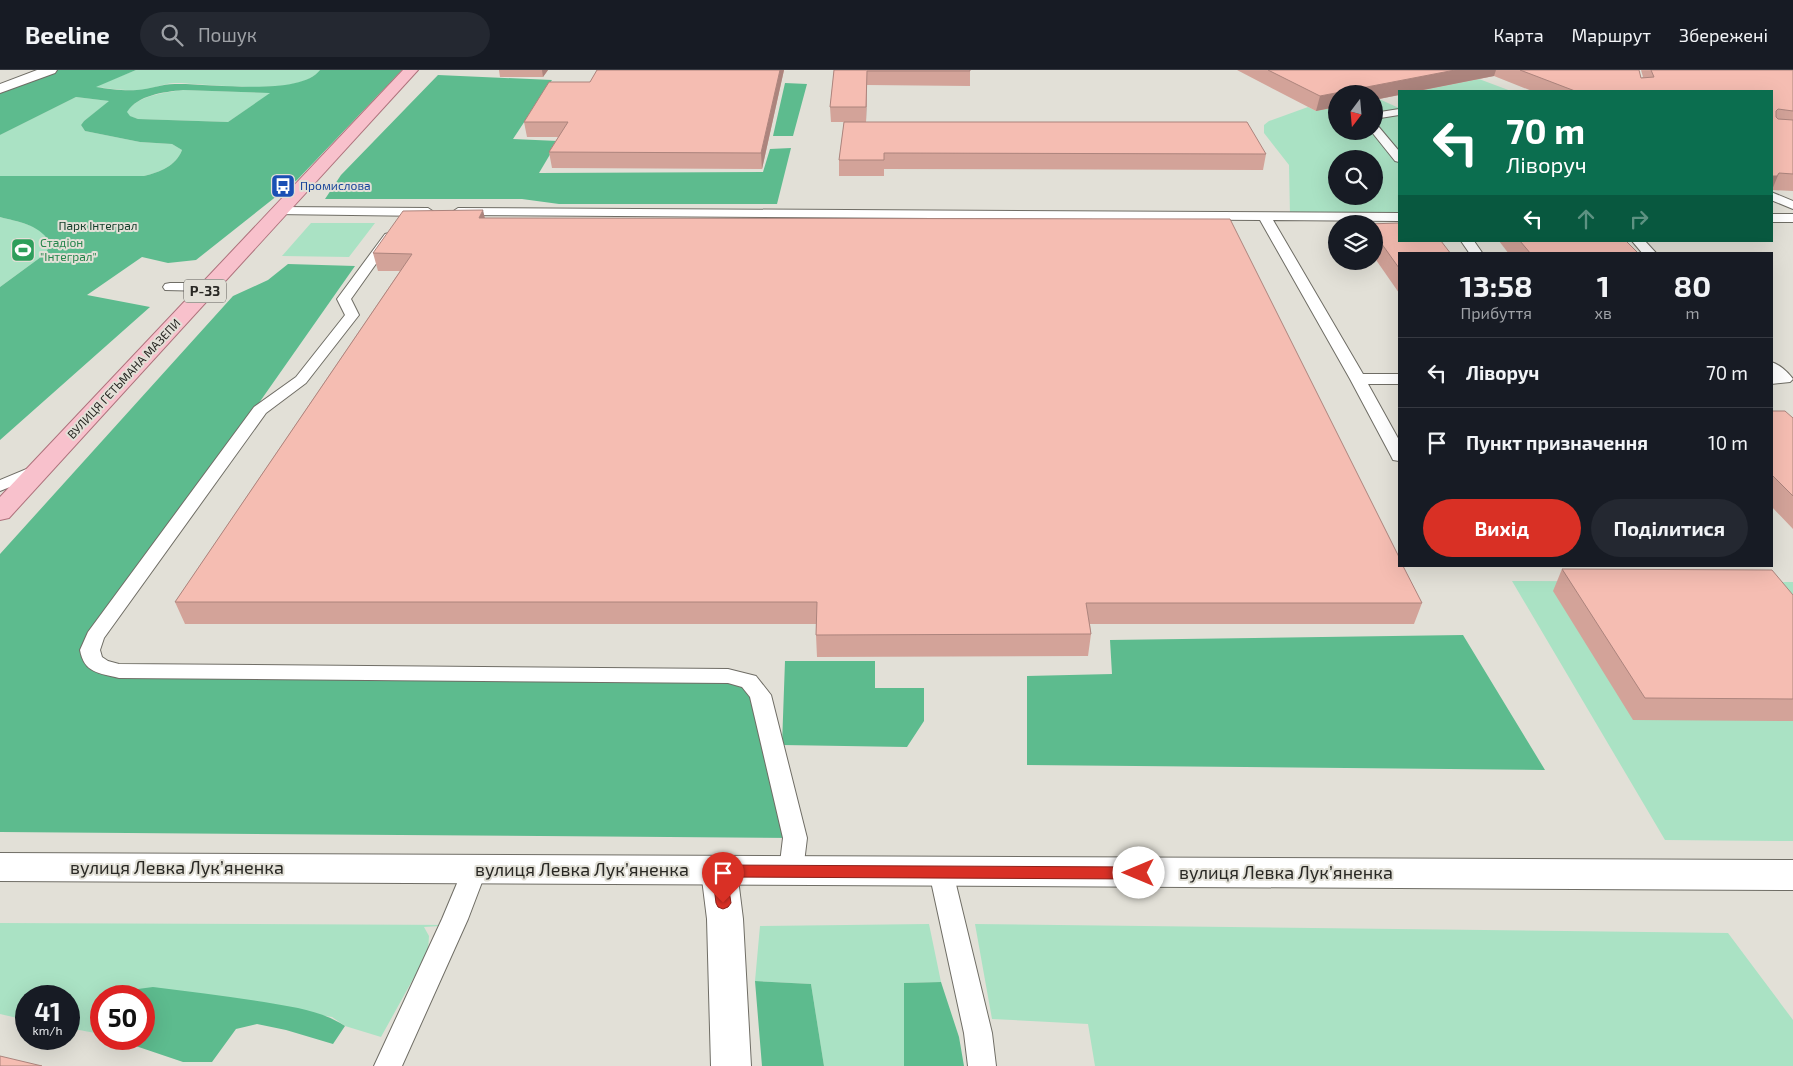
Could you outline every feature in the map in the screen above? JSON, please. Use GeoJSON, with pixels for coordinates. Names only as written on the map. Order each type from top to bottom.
{"type":"FeatureCollection","features":[{"type":"Feature","properties":{"kind":"main road"},"geometry":{"type":"LineString","coordinates":[[1,88],[50,70]]}},
{"type":"Feature","properties":{"kind":"main road","name":"ВУЛИЦЯ ГЕТЬМАНА МАЗЕПИ"},"geometry":{"type":"LineString","coordinates":[[0,512],[411,70]]}},
{"type":"Feature","properties":{"kind":"main road","name":"вулиця Левка Лукʼяненка"},"geometry":{"type":"LineString","coordinates":[[0,867],[1793,875]]}},
{"type":"Feature","properties":{"kind":"main road"},"geometry":{"type":"LineString","coordinates":[[719,871],[725,919],[732,1066]]}},
{"type":"Feature","properties":{"kind":"lane"},"geometry":{"type":"LineString","coordinates":[[1383,115],[1398,112]]}},
{"type":"Feature","properties":{"kind":"lane"},"geometry":{"type":"LineString","coordinates":[[1383,139],[1398,158]]}},
{"type":"Feature","properties":{"kind":"lane"},"geometry":{"type":"LineString","coordinates":[[1773,197],[1793,205]]}},
{"type":"Feature","properties":{"kind":"lane"},"geometry":{"type":"LineString","coordinates":[[279,211],[1398,217]]}},
{"type":"Feature","properties":{"kind":"lane"},"geometry":{"type":"LineString","coordinates":[[407,212],[344,299],[352,315],[301,380],[260,410],[95,637],[90,650],[92,660],[102,667],[118,670],[718,676],[739,678],[748,681],[760,694],[795,838],[791,871]]}},
{"type":"Feature","properties":{"kind":"lane"},"geometry":{"type":"LineString","coordinates":[[1264,216],[1358,379],[1398,454]]}},
{"type":"Feature","properties":{"kind":"lane"},"geometry":{"type":"LineString","coordinates":[[1773,218],[1793,218]]}},
{"type":"Feature","properties":{"kind":"lane"},"geometry":{"type":"LineString","coordinates":[[1468,242],[1475,252]]}},
{"type":"Feature","properties":{"kind":"lane"},"geometry":{"type":"LineString","coordinates":[[1639,242],[1649,252]]}},
{"type":"Feature","properties":{"kind":"lane"},"geometry":{"type":"LineString","coordinates":[[170,287],[209,287]]}},
{"type":"Feature","properties":{"kind":"lane"},"geometry":{"type":"LineString","coordinates":[[1773,368],[1785,379],[1773,379]]}},
{"type":"Feature","properties":{"kind":"lane"},"geometry":{"type":"LineString","coordinates":[[1358,379],[1398,379]]}},
{"type":"Feature","properties":{"kind":"lane"},"geometry":{"type":"LineString","coordinates":[[0,486],[41,468]]}},
{"type":"Feature","properties":{"kind":"lane"},"geometry":{"type":"LineString","coordinates":[[388,1066],[455,919],[475,869]]}},
{"type":"Feature","properties":{"kind":"lane"},"geometry":{"type":"LineString","coordinates":[[941,872],[978,1034],[982,1066]]}},
{"type":"Feature","properties":{"kind":"green space","name":"Парк Інтеграл"},"geometry":{"type":"Polygon","coordinates":[[[51,70],[136,70],[96,87],[132,90],[175,84],[274,86],[294,83],[309,78],[320,70],[402,70],[297,180],[196,260],[168,263],[142,257],[87,295],[150,307],[0,440],[0,287],[45,254],[49,247],[49,241],[33,227],[0,217],[0,176],[144,176],[167,168],[176,160],[182,150],[172,144],[140,142],[85,131],[81,125],[84,121],[109,101],[76,97],[0,135],[0,89],[51,70]],[[183,90],[159,93],[144,98],[127,112],[130,116],[138,119],[228,122],[270,93],[183,90]]]}},
{"type":"Feature","properties":{"kind":"green space"},"geometry":{"type":"Polygon","coordinates":[[[136,70],[320,70],[309,79],[294,84],[274,86],[252,87],[174,83],[137,90],[94,87],[136,70]]]}},
{"type":"Feature","properties":{"kind":"green space"},"geometry":{"type":"Polygon","coordinates":[[[438,75],[552,80],[513,139],[558,141],[539,173],[763,172],[770,149],[791,148],[777,204],[559,204],[522,199],[325,199],[341,175],[438,75]]]}},
{"type":"Feature","properties":{"kind":"green space"},"geometry":{"type":"Polygon","coordinates":[[[1479,79],[1508,90],[1423,90],[1479,79]]]}},
{"type":"Feature","properties":{"kind":"green space"},"geometry":{"type":"Polygon","coordinates":[[[785,83],[807,84],[793,136],[773,136],[785,83]]]}},
{"type":"Feature","properties":{"kind":"green space"},"geometry":{"type":"Polygon","coordinates":[[[183,90],[271,93],[228,122],[138,119],[129,116],[126,112],[131,106],[144,98],[183,90]]]}},
{"type":"Feature","properties":{"kind":"green space"},"geometry":{"type":"Polygon","coordinates":[[[76,97],[110,101],[84,121],[81,125],[85,131],[140,142],[172,144],[182,150],[179,156],[167,167],[144,176],[0,176],[0,135],[76,97]]]}},
{"type":"Feature","properties":{"kind":"green space"},"geometry":{"type":"Polygon","coordinates":[[[1383,101],[1398,108],[1398,217],[1383,217],[1383,215],[1290,216],[1289,165],[1264,133],[1264,125],[1269,121],[1308,107],[1316,111],[1328,109],[1328,140],[1383,140],[1383,101]]]}},
{"type":"Feature","properties":{"kind":"green space","name":"Стадіон \"Інтеграл\""},"geometry":{"type":"Polygon","coordinates":[[[0,217],[27,224],[39,230],[49,240],[49,247],[45,254],[0,287],[0,217]]]}},
{"type":"Feature","properties":{"kind":"green space"},"geometry":{"type":"Polygon","coordinates":[[[311,223],[375,223],[349,257],[282,256],[311,223]]]}},
{"type":"Feature","properties":{"kind":"green space"},"geometry":{"type":"Polygon","coordinates":[[[288,264],[355,266],[95,637],[102,667],[749,681],[795,838],[0,832],[0,554],[233,296],[268,280],[288,264]]]}},
{"type":"Feature","properties":{"kind":"green space"},"geometry":{"type":"Polygon","coordinates":[[[1512,581],[1793,582],[1793,841],[1665,840],[1512,581]]]}},
{"type":"Feature","properties":{"kind":"green space"},"geometry":{"type":"Polygon","coordinates":[[[1463,635],[1545,770],[1027,765],[1027,676],[1112,674],[1110,640],[1463,635]]]}},
{"type":"Feature","properties":{"kind":"green space"},"geometry":{"type":"Polygon","coordinates":[[[785,661],[875,661],[875,688],[924,688],[924,721],[907,747],[782,745],[785,661]]]}},
{"type":"Feature","properties":{"kind":"green space"},"geometry":{"type":"Polygon","coordinates":[[[0,923],[457,925],[424,927],[429,936],[428,952],[381,1037],[345,1026],[332,1017],[155,991],[155,985],[90,985],[90,1032],[80,1030],[80,985],[15,985],[15,1017],[0,1014],[0,923]]]}},
{"type":"Feature","properties":{"kind":"green space"},"geometry":{"type":"Polygon","coordinates":[[[929,924],[941,982],[904,983],[904,1066],[824,1066],[811,984],[755,981],[760,926],[929,924]]]}},
{"type":"Feature","properties":{"kind":"green space"},"geometry":{"type":"Polygon","coordinates":[[[975,924],[1728,933],[1793,1020],[1793,1066],[1095,1066],[1088,1024],[992,1019],[975,924]]]}},
{"type":"Feature","properties":{"kind":"green space"},"geometry":{"type":"Polygon","coordinates":[[[755,981],[811,984],[824,1066],[762,1066],[755,981]]]}},
{"type":"Feature","properties":{"kind":"green space"},"geometry":{"type":"Polygon","coordinates":[[[941,982],[959,1037],[964,1066],[904,1066],[904,983],[941,982]]]}},
{"type":"Feature","properties":{"kind":"green space"},"geometry":{"type":"Polygon","coordinates":[[[155,987],[296,1008],[326,1016],[345,1026],[333,1044],[286,1030],[257,1024],[236,1029],[212,1062],[183,1062],[148,1050],[155,1050],[155,987]]]}},
{"type":"Feature","properties":{"kind":"building"},"geometry":{"type":"Polygon","coordinates":[[[597,70],[780,70],[761,153],[549,152],[568,122],[524,122],[549,82],[590,82],[597,70]]]}},
{"type":"Feature","properties":{"kind":"building"},"geometry":{"type":"Polygon","coordinates":[[[834,70],[970,71],[867,71],[866,107],[830,107],[834,70]]]}},
{"type":"Feature","properties":{"kind":"building"},"geometry":{"type":"Polygon","coordinates":[[[1268,70],[1455,70],[1377,85],[1328,85],[1328,94],[1320,96],[1268,70]]]}},
{"type":"Feature","properties":{"kind":"building"},"geometry":{"type":"Polygon","coordinates":[[[1520,70],[1639,70],[1641,78],[1654,77],[1651,70],[1793,70],[1793,111],[1778,109],[1776,117],[1778,119],[1793,120],[1793,174],[1779,173],[1777,176],[1773,176],[1773,90],[1572,90],[1520,70]]]}},
{"type":"Feature","properties":{"kind":"building"},"geometry":{"type":"Polygon","coordinates":[[[844,122],[1247,122],[1266,154],[884,153],[884,160],[839,160],[844,122]]]}},
{"type":"Feature","properties":{"kind":"building"},"geometry":{"type":"Polygon","coordinates":[[[483,210],[479,218],[1230,219],[1398,555],[1398,567],[1404,567],[1422,603],[1086,603],[1091,634],[816,635],[817,602],[175,602],[412,254],[373,253],[403,211],[483,210]]]}},
{"type":"Feature","properties":{"kind":"building"},"geometry":{"type":"Polygon","coordinates":[[[1398,223],[1398,242],[1442,242],[1449,252],[1398,252],[1398,267],[1383,246],[1383,224],[1398,223]]]}},
{"type":"Feature","properties":{"kind":"building"},"geometry":{"type":"Polygon","coordinates":[[[1521,242],[1627,242],[1637,252],[1529,252],[1521,242]]]}},
{"type":"Feature","properties":{"kind":"building"},"geometry":{"type":"Polygon","coordinates":[[[1773,411],[1785,411],[1793,418],[1793,496],[1773,476],[1773,411]]]}},
{"type":"Feature","properties":{"kind":"building"},"geometry":{"type":"Polygon","coordinates":[[[1562,569],[1772,570],[1793,595],[1793,699],[1645,698],[1562,569]]]}},
{"type":"Feature","properties":{"kind":"building"},"geometry":{"type":"Polygon","coordinates":[[[0,1056],[42,1066],[0,1066],[0,1056]]]}},
{"type":"Feature","properties":{"kind":"place","name":"Промислова"},"geometry":{"type":"Point","coordinates":[283,186]}},
{"type":"Feature","properties":{"kind":"place","name":"Стадіон \"Інтеграл\""},"geometry":{"type":"Point","coordinates":[23,250]}},
{"type":"Feature","properties":{"kind":"route"},"geometry":{"type":"LineString","coordinates":[[723,903],[719,871],[1139,873]]}}]}
